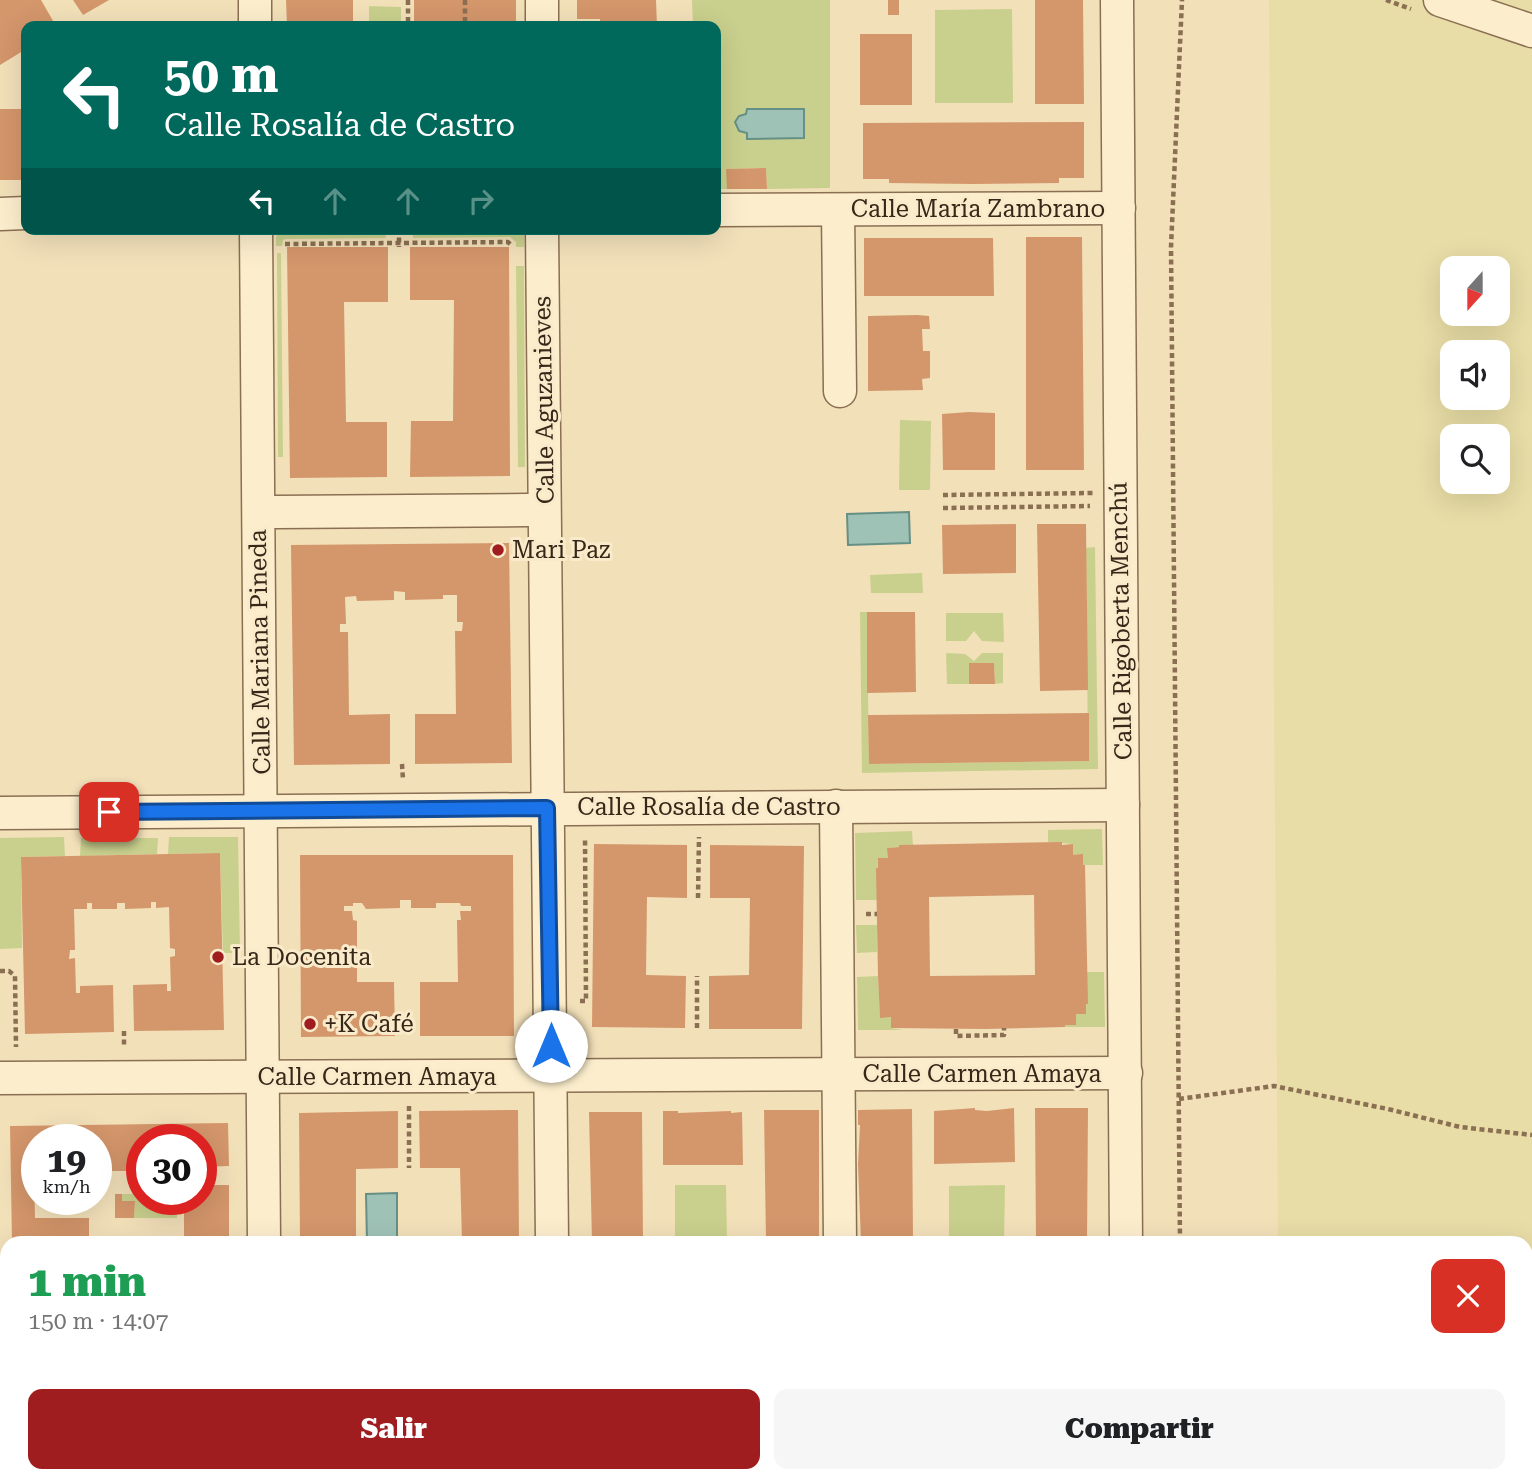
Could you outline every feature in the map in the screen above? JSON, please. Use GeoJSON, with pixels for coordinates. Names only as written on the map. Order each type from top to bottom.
{"type":"FeatureCollection","features":[{"type":"Feature","properties":{"kind":"street"},"geometry":{"type":"LineString","coordinates":[[255,0],[255,21]]}},
{"type":"Feature","properties":{"kind":"street"},"geometry":{"type":"LineString","coordinates":[[542,0],[542,21]]}},
{"type":"Feature","properties":{"kind":"street","name":"Calle Rigoberta Menchú"},"geometry":{"type":"LineString","coordinates":[[1116,0],[1126,1236]]}},
{"type":"Feature","properties":{"kind":"street"},"geometry":{"type":"LineString","coordinates":[[1440,0],[1532,31]]}},
{"type":"Feature","properties":{"kind":"street","name":"Calle María Zambrano"},"geometry":{"type":"LineString","coordinates":[[721,211],[1119,208]]}},
{"type":"Feature","properties":{"kind":"street","name":"Calle María Zambrano"},"geometry":{"type":"LineString","coordinates":[[838,209],[840,391]]}},
{"type":"Feature","properties":{"kind":"street"},"geometry":{"type":"LineString","coordinates":[[0,214],[21,219]]}},
{"type":"Feature","properties":{"kind":"street","name":"Calle Mariana Pineda"},"geometry":{"type":"LineString","coordinates":[[256,235],[264,1236]]}},
{"type":"Feature","properties":{"kind":"street","name":"Calle Aguzanieves"},"geometry":{"type":"LineString","coordinates":[[542,235],[552,1236]]}},
{"type":"Feature","properties":{"kind":"street"},"geometry":{"type":"LineString","coordinates":[[276,512],[528,510]]}},
{"type":"Feature","properties":{"kind":"street","name":"Calle Rosalía de Castro"},"geometry":{"type":"LineString","coordinates":[[0,813],[1123,805]]}},
{"type":"Feature","properties":{"kind":"street"},"geometry":{"type":"LineString","coordinates":[[836,806],[839,1075]]}},
{"type":"Feature","properties":{"kind":"street","name":"Calle Carmen Amaya"},"geometry":{"type":"LineString","coordinates":[[0,1078],[1126,1073]]}},
{"type":"Feature","properties":{"kind":"street","name":"Calle Carmen Amaya"},"geometry":{"type":"LineString","coordinates":[[839,1075],[840,1236]]}},
{"type":"Feature","properties":{"kind":"path"},"geometry":{"type":"LineString","coordinates":[[408,0],[408,21]]}},
{"type":"Feature","properties":{"kind":"path"},"geometry":{"type":"LineString","coordinates":[[465,0],[465,21]]}},
{"type":"Feature","properties":{"kind":"path"},"geometry":{"type":"LineString","coordinates":[[1180,1236],[1171,247],[1182,0]]}},
{"type":"Feature","properties":{"kind":"path"},"geometry":{"type":"LineString","coordinates":[[399,235],[399,245]]}},
{"type":"Feature","properties":{"kind":"path"},"geometry":{"type":"LineString","coordinates":[[285,247],[287,243],[399,245],[508,242],[513,251]]}},
{"type":"Feature","properties":{"kind":"path","name":"Calle Rigoberta Menchú"},"geometry":{"type":"LineString","coordinates":[[943,495],[1101,493]]}},
{"type":"Feature","properties":{"kind":"path","name":"Calle Rigoberta Menchú"},"geometry":{"type":"LineString","coordinates":[[943,508],[1101,506]]}},
{"type":"Feature","properties":{"kind":"path"},"geometry":{"type":"LineString","coordinates":[[402,764],[403,788]]}},
{"type":"Feature","properties":{"kind":"path"},"geometry":{"type":"LineString","coordinates":[[585,829],[586,1000]]}},
{"type":"Feature","properties":{"kind":"path"},"geometry":{"type":"LineString","coordinates":[[698,898],[699,846]]}},
{"type":"Feature","properties":{"kind":"path"},"geometry":{"type":"LineString","coordinates":[[0,971],[9,971],[15,976],[16,1047]]}},
{"type":"Feature","properties":{"kind":"path"},"geometry":{"type":"LineString","coordinates":[[697,976],[697,1028]]}},
{"type":"Feature","properties":{"kind":"path"},"geometry":{"type":"LineString","coordinates":[[956,1029],[957,1036],[1004,1035],[1004,1028]]}},
{"type":"Feature","properties":{"kind":"path"},"geometry":{"type":"LineString","coordinates":[[1179,1099],[1274,1086],[1460,1127],[1532,1135]]}},
{"type":"Feature","properties":{"kind":"path"},"geometry":{"type":"LineString","coordinates":[[409,1112],[409,1168]]}},
{"type":"Feature","properties":{"kind":"shaded area"},"geometry":{"type":"Polygon","coordinates":[[[1269,0],[1532,0],[1532,1236],[1278,1236],[1269,0]]]}},
{"type":"Feature","properties":{"kind":"green space"},"geometry":{"type":"Polygon","coordinates":[[[692,0],[830,0],[830,188],[767,189],[766,168],[727,169],[727,189],[721,189],[721,21],[693,21],[692,0]]]}},
{"type":"Feature","properties":{"kind":"green space"},"geometry":{"type":"Polygon","coordinates":[[[369,6],[401,7],[401,21],[369,21],[369,6]]]}},
{"type":"Feature","properties":{"kind":"green space"},"geometry":{"type":"Polygon","coordinates":[[[1012,9],[1013,103],[935,103],[935,10],[1012,9]]]}},
{"type":"Feature","properties":{"kind":"green space"},"geometry":{"type":"Polygon","coordinates":[[[386,235],[386,238],[286,239],[283,240],[282,246],[276,246],[276,237],[386,235]]]}},
{"type":"Feature","properties":{"kind":"green space"},"geometry":{"type":"Polygon","coordinates":[[[413,235],[524,235],[524,247],[516,247],[516,242],[510,237],[413,238],[413,235]]]}},
{"type":"Feature","properties":{"kind":"green space"},"geometry":{"type":"Polygon","coordinates":[[[277,253],[281,253],[283,457],[278,457],[277,253]]]}},
{"type":"Feature","properties":{"kind":"green space"},"geometry":{"type":"Polygon","coordinates":[[[516,266],[524,266],[525,467],[518,467],[516,266]]]}},
{"type":"Feature","properties":{"kind":"green space"},"geometry":{"type":"Polygon","coordinates":[[[900,420],[931,421],[930,490],[899,490],[900,420]]]}},
{"type":"Feature","properties":{"kind":"green space"},"geometry":{"type":"Polygon","coordinates":[[[1095,547],[1098,769],[862,773],[860,612],[867,612],[869,764],[1088,761],[1086,548],[1095,547]]]}},
{"type":"Feature","properties":{"kind":"green space"},"geometry":{"type":"Polygon","coordinates":[[[922,573],[923,593],[871,593],[870,575],[922,573]]]}},
{"type":"Feature","properties":{"kind":"green space"},"geometry":{"type":"Polygon","coordinates":[[[946,613],[1003,613],[1004,642],[982,641],[974,631],[966,641],[946,641],[946,613]]]}},
{"type":"Feature","properties":{"kind":"green space"},"geometry":{"type":"Polygon","coordinates":[[[946,653],[965,654],[974,661],[982,653],[1003,653],[1003,683],[995,684],[994,663],[969,663],[969,684],[947,684],[946,653]]]}},
{"type":"Feature","properties":{"kind":"green space"},"geometry":{"type":"Polygon","coordinates":[[[1102,829],[1103,865],[1083,865],[1083,855],[1073,855],[1073,844],[1048,842],[1048,830],[1102,829]]]}},
{"type":"Feature","properties":{"kind":"green space"},"geometry":{"type":"Polygon","coordinates":[[[912,831],[913,845],[888,848],[888,858],[878,858],[877,900],[856,900],[855,833],[912,831]]]}},
{"type":"Feature","properties":{"kind":"green space"},"geometry":{"type":"Polygon","coordinates":[[[64,837],[65,856],[21,857],[22,948],[0,949],[0,838],[64,837]]]}},
{"type":"Feature","properties":{"kind":"green space"},"geometry":{"type":"Polygon","coordinates":[[[169,837],[238,837],[240,953],[223,953],[220,853],[168,854],[169,837]]]}},
{"type":"Feature","properties":{"kind":"green space"},"geometry":{"type":"Polygon","coordinates":[[[81,838],[158,838],[157,854],[80,856],[81,838]]]}},
{"type":"Feature","properties":{"kind":"green space"},"geometry":{"type":"Polygon","coordinates":[[[856,925],[877,925],[877,952],[857,953],[856,925]]]}},
{"type":"Feature","properties":{"kind":"green space"},"geometry":{"type":"Polygon","coordinates":[[[1087,972],[1104,972],[1105,1027],[1065,1027],[1076,1025],[1076,1014],[1086,1014],[1087,972]]]}},
{"type":"Feature","properties":{"kind":"green space"},"geometry":{"type":"Polygon","coordinates":[[[878,976],[880,1017],[891,1017],[891,1028],[902,1030],[858,1030],[857,977],[878,976]]]}},
{"type":"Feature","properties":{"kind":"green space"},"geometry":{"type":"Polygon","coordinates":[[[675,1185],[726,1185],[727,1236],[675,1236],[675,1185]]]}},
{"type":"Feature","properties":{"kind":"green space"},"geometry":{"type":"Polygon","coordinates":[[[1005,1185],[1004,1236],[949,1236],[949,1186],[1005,1185]]]}},
{"type":"Feature","properties":{"kind":"green space"},"geometry":{"type":"Polygon","coordinates":[[[134,1215],[177,1215],[177,1218],[134,1218],[134,1215]]]}},
{"type":"Feature","properties":{"kind":"water"},"geometry":{"type":"Polygon","coordinates":[[[747,109],[804,109],[804,138],[747,139],[747,133],[739,131],[735,122],[739,116],[746,114],[747,109]]]}},
{"type":"Feature","properties":{"kind":"water"},"geometry":{"type":"Polygon","coordinates":[[[909,512],[910,543],[848,545],[847,514],[909,512]]]}},
{"type":"Feature","properties":{"kind":"water"},"geometry":{"type":"Polygon","coordinates":[[[397,1193],[397,1236],[367,1236],[366,1194],[397,1193]]]}},
{"type":"Feature","properties":{"kind":"building"},"geometry":{"type":"Polygon","coordinates":[[[0,0],[41,0],[53,21],[21,21],[21,52],[0,65],[0,0]]]}},
{"type":"Feature","properties":{"kind":"building"},"geometry":{"type":"Polygon","coordinates":[[[73,0],[109,0],[83,15],[73,0]]]}},
{"type":"Feature","properties":{"kind":"building"},"geometry":{"type":"Polygon","coordinates":[[[286,0],[353,0],[353,21],[287,21],[286,0]]]}},
{"type":"Feature","properties":{"kind":"building"},"geometry":{"type":"Polygon","coordinates":[[[414,0],[516,0],[516,21],[414,21],[414,0]]]}},
{"type":"Feature","properties":{"kind":"building"},"geometry":{"type":"Polygon","coordinates":[[[577,0],[656,0],[657,21],[577,19],[577,0]]]}},
{"type":"Feature","properties":{"kind":"building"},"geometry":{"type":"Polygon","coordinates":[[[888,0],[899,0],[899,15],[888,15],[888,0]]]}},
{"type":"Feature","properties":{"kind":"building"},"geometry":{"type":"Polygon","coordinates":[[[1035,0],[1083,0],[1084,104],[1035,104],[1035,0]]]}},
{"type":"Feature","properties":{"kind":"building"},"geometry":{"type":"Polygon","coordinates":[[[860,34],[912,34],[912,105],[860,105],[860,34]]]}},
{"type":"Feature","properties":{"kind":"building"},"geometry":{"type":"Polygon","coordinates":[[[0,109],[21,109],[21,180],[0,180],[0,109]]]}},
{"type":"Feature","properties":{"kind":"building"},"geometry":{"type":"Polygon","coordinates":[[[1084,122],[1084,178],[1059,178],[1059,183],[973,184],[889,183],[889,179],[863,179],[863,123],[1084,122]]]}},
{"type":"Feature","properties":{"kind":"building"},"geometry":{"type":"Polygon","coordinates":[[[766,168],[767,189],[727,189],[726,169],[766,168]]]}},
{"type":"Feature","properties":{"kind":"building"},"geometry":{"type":"Polygon","coordinates":[[[1026,237],[1082,237],[1084,470],[1026,470],[1026,237]]]}},
{"type":"Feature","properties":{"kind":"building"},"geometry":{"type":"Polygon","coordinates":[[[864,238],[993,238],[994,296],[864,296],[864,238]]]}},
{"type":"Feature","properties":{"kind":"building"},"geometry":{"type":"Polygon","coordinates":[[[287,247],[388,247],[388,302],[344,302],[346,422],[387,422],[387,477],[290,478],[287,247]]]}},
{"type":"Feature","properties":{"kind":"building"},"geometry":{"type":"Polygon","coordinates":[[[410,247],[509,247],[510,476],[410,477],[411,421],[453,421],[454,300],[410,300],[410,247]]]}},
{"type":"Feature","properties":{"kind":"building"},"geometry":{"type":"Polygon","coordinates":[[[868,316],[929,316],[930,329],[922,329],[923,351],[930,351],[930,378],[922,379],[923,390],[868,391],[868,316]]]}},
{"type":"Feature","properties":{"kind":"building"},"geometry":{"type":"Polygon","coordinates":[[[995,413],[995,470],[943,470],[942,414],[995,413]]]}},
{"type":"Feature","properties":{"kind":"building"},"geometry":{"type":"Polygon","coordinates":[[[1016,524],[1016,573],[943,574],[942,525],[1016,524]]]}},
{"type":"Feature","properties":{"kind":"building"},"geometry":{"type":"Polygon","coordinates":[[[1037,524],[1086,524],[1088,690],[1040,691],[1037,524]]]}},
{"type":"Feature","properties":{"kind":"building"},"geometry":{"type":"Polygon","coordinates":[[[509,543],[512,763],[415,764],[415,714],[456,714],[455,631],[462,631],[463,622],[457,622],[457,595],[443,595],[443,599],[405,600],[405,592],[394,591],[394,600],[357,601],[356,596],[345,597],[346,624],[340,624],[340,632],[348,632],[349,715],[390,714],[390,764],[294,765],[291,545],[509,543]]]}},
{"type":"Feature","properties":{"kind":"building"},"geometry":{"type":"Polygon","coordinates":[[[867,612],[915,612],[916,692],[867,693],[867,612]]]}},
{"type":"Feature","properties":{"kind":"building"},"geometry":{"type":"Polygon","coordinates":[[[969,663],[994,663],[995,684],[969,684],[969,663]]]}},
{"type":"Feature","properties":{"kind":"building"},"geometry":{"type":"Polygon","coordinates":[[[1089,713],[1089,761],[869,764],[868,715],[1089,713]]]}},
{"type":"Feature","properties":{"kind":"building"},"geometry":{"type":"Polygon","coordinates":[[[1062,842],[1062,845],[1073,844],[1073,855],[1083,854],[1088,1004],[1086,1014],[1076,1014],[1076,1025],[985,1029],[891,1028],[891,1017],[880,1018],[876,868],[878,858],[888,858],[887,848],[899,845],[1062,842]],[[1034,895],[929,897],[930,976],[1035,975],[1034,895]]]}},
{"type":"Feature","properties":{"kind":"building"},"geometry":{"type":"Polygon","coordinates":[[[594,844],[687,845],[687,898],[647,897],[646,975],[686,976],[685,1028],[592,1027],[594,844]]]}},
{"type":"Feature","properties":{"kind":"building"},"geometry":{"type":"Polygon","coordinates":[[[710,845],[804,846],[802,1029],[709,1029],[709,976],[749,975],[750,898],[710,898],[710,845]]]}},
{"type":"Feature","properties":{"kind":"building"},"geometry":{"type":"Polygon","coordinates":[[[220,853],[224,1030],[134,1031],[133,985],[167,984],[167,991],[171,991],[170,957],[175,956],[175,949],[170,948],[169,907],[156,908],[156,902],[151,902],[151,908],[125,909],[125,903],[117,903],[117,909],[92,909],[92,903],[87,903],[87,909],[74,909],[75,950],[70,950],[69,959],[75,958],[76,993],[80,993],[80,986],[113,985],[114,1032],[25,1034],[21,857],[220,853]]]}},
{"type":"Feature","properties":{"kind":"building"},"geometry":{"type":"Polygon","coordinates":[[[300,855],[513,855],[514,1036],[420,1036],[420,982],[458,982],[457,920],[461,920],[460,911],[471,911],[471,906],[436,903],[436,908],[411,908],[411,900],[400,900],[400,908],[366,909],[362,903],[344,906],[344,911],[352,911],[353,920],[357,921],[357,982],[394,982],[395,1036],[301,1037],[300,855]]]}},
{"type":"Feature","properties":{"kind":"building"},"geometry":{"type":"Polygon","coordinates":[[[975,1108],[987,1111],[1014,1108],[1015,1162],[934,1164],[934,1111],[975,1108]]]}},
{"type":"Feature","properties":{"kind":"building"},"geometry":{"type":"Polygon","coordinates":[[[1035,1108],[1088,1108],[1087,1236],[1036,1236],[1035,1108]]]}},
{"type":"Feature","properties":{"kind":"building"},"geometry":{"type":"Polygon","coordinates":[[[912,1109],[913,1236],[861,1236],[858,1110],[912,1109]]]}},
{"type":"Feature","properties":{"kind":"building"},"geometry":{"type":"Polygon","coordinates":[[[518,1110],[519,1236],[462,1236],[460,1168],[420,1168],[419,1111],[518,1110]]]}},
{"type":"Feature","properties":{"kind":"building"},"geometry":{"type":"Polygon","coordinates":[[[764,1110],[819,1110],[819,1236],[766,1236],[764,1110]]]}},
{"type":"Feature","properties":{"kind":"building"},"geometry":{"type":"Polygon","coordinates":[[[398,1111],[398,1168],[356,1169],[356,1236],[300,1236],[299,1113],[398,1111]]]}},
{"type":"Feature","properties":{"kind":"building"},"geometry":{"type":"Polygon","coordinates":[[[663,1111],[742,1112],[743,1165],[663,1165],[663,1111]]]}},
{"type":"Feature","properties":{"kind":"building"},"geometry":{"type":"Polygon","coordinates":[[[589,1112],[642,1112],[643,1236],[592,1236],[589,1112]]]}},
{"type":"Feature","properties":{"kind":"building"},"geometry":{"type":"Polygon","coordinates":[[[228,1123],[229,1166],[217,1166],[217,1124],[155,1124],[228,1123]]]}},
{"type":"Feature","properties":{"kind":"building"},"geometry":{"type":"Polygon","coordinates":[[[126,1124],[126,1171],[112,1171],[112,1125],[126,1124]]]}},
{"type":"Feature","properties":{"kind":"building"},"geometry":{"type":"Polygon","coordinates":[[[10,1126],[21,1126],[21,1215],[35,1215],[35,1218],[89,1218],[89,1236],[12,1236],[10,1126]]]}},
{"type":"Feature","properties":{"kind":"building"},"geometry":{"type":"Polygon","coordinates":[[[217,1185],[229,1185],[229,1236],[184,1236],[184,1215],[217,1215],[217,1185]]]}},
{"type":"Feature","properties":{"kind":"building"},"geometry":{"type":"Polygon","coordinates":[[[115,1194],[122,1194],[122,1201],[126,1201],[126,1215],[134,1215],[134,1218],[115,1218],[115,1194]]]}},
{"type":"Feature","properties":{"kind":"place","name":"Mari Paz"},"geometry":{"type":"Point","coordinates":[498,550]}},
{"type":"Feature","properties":{"kind":"place","name":"La Docenita"},"geometry":{"type":"Point","coordinates":[218,957]}},
{"type":"Feature","properties":{"kind":"place","name":"+K Café"},"geometry":{"type":"Point","coordinates":[310,1024]}},
{"type":"Feature","properties":{"kind":"route"},"geometry":{"type":"LineString","coordinates":[[109,812],[547,808],[551,1046]]}}]}
